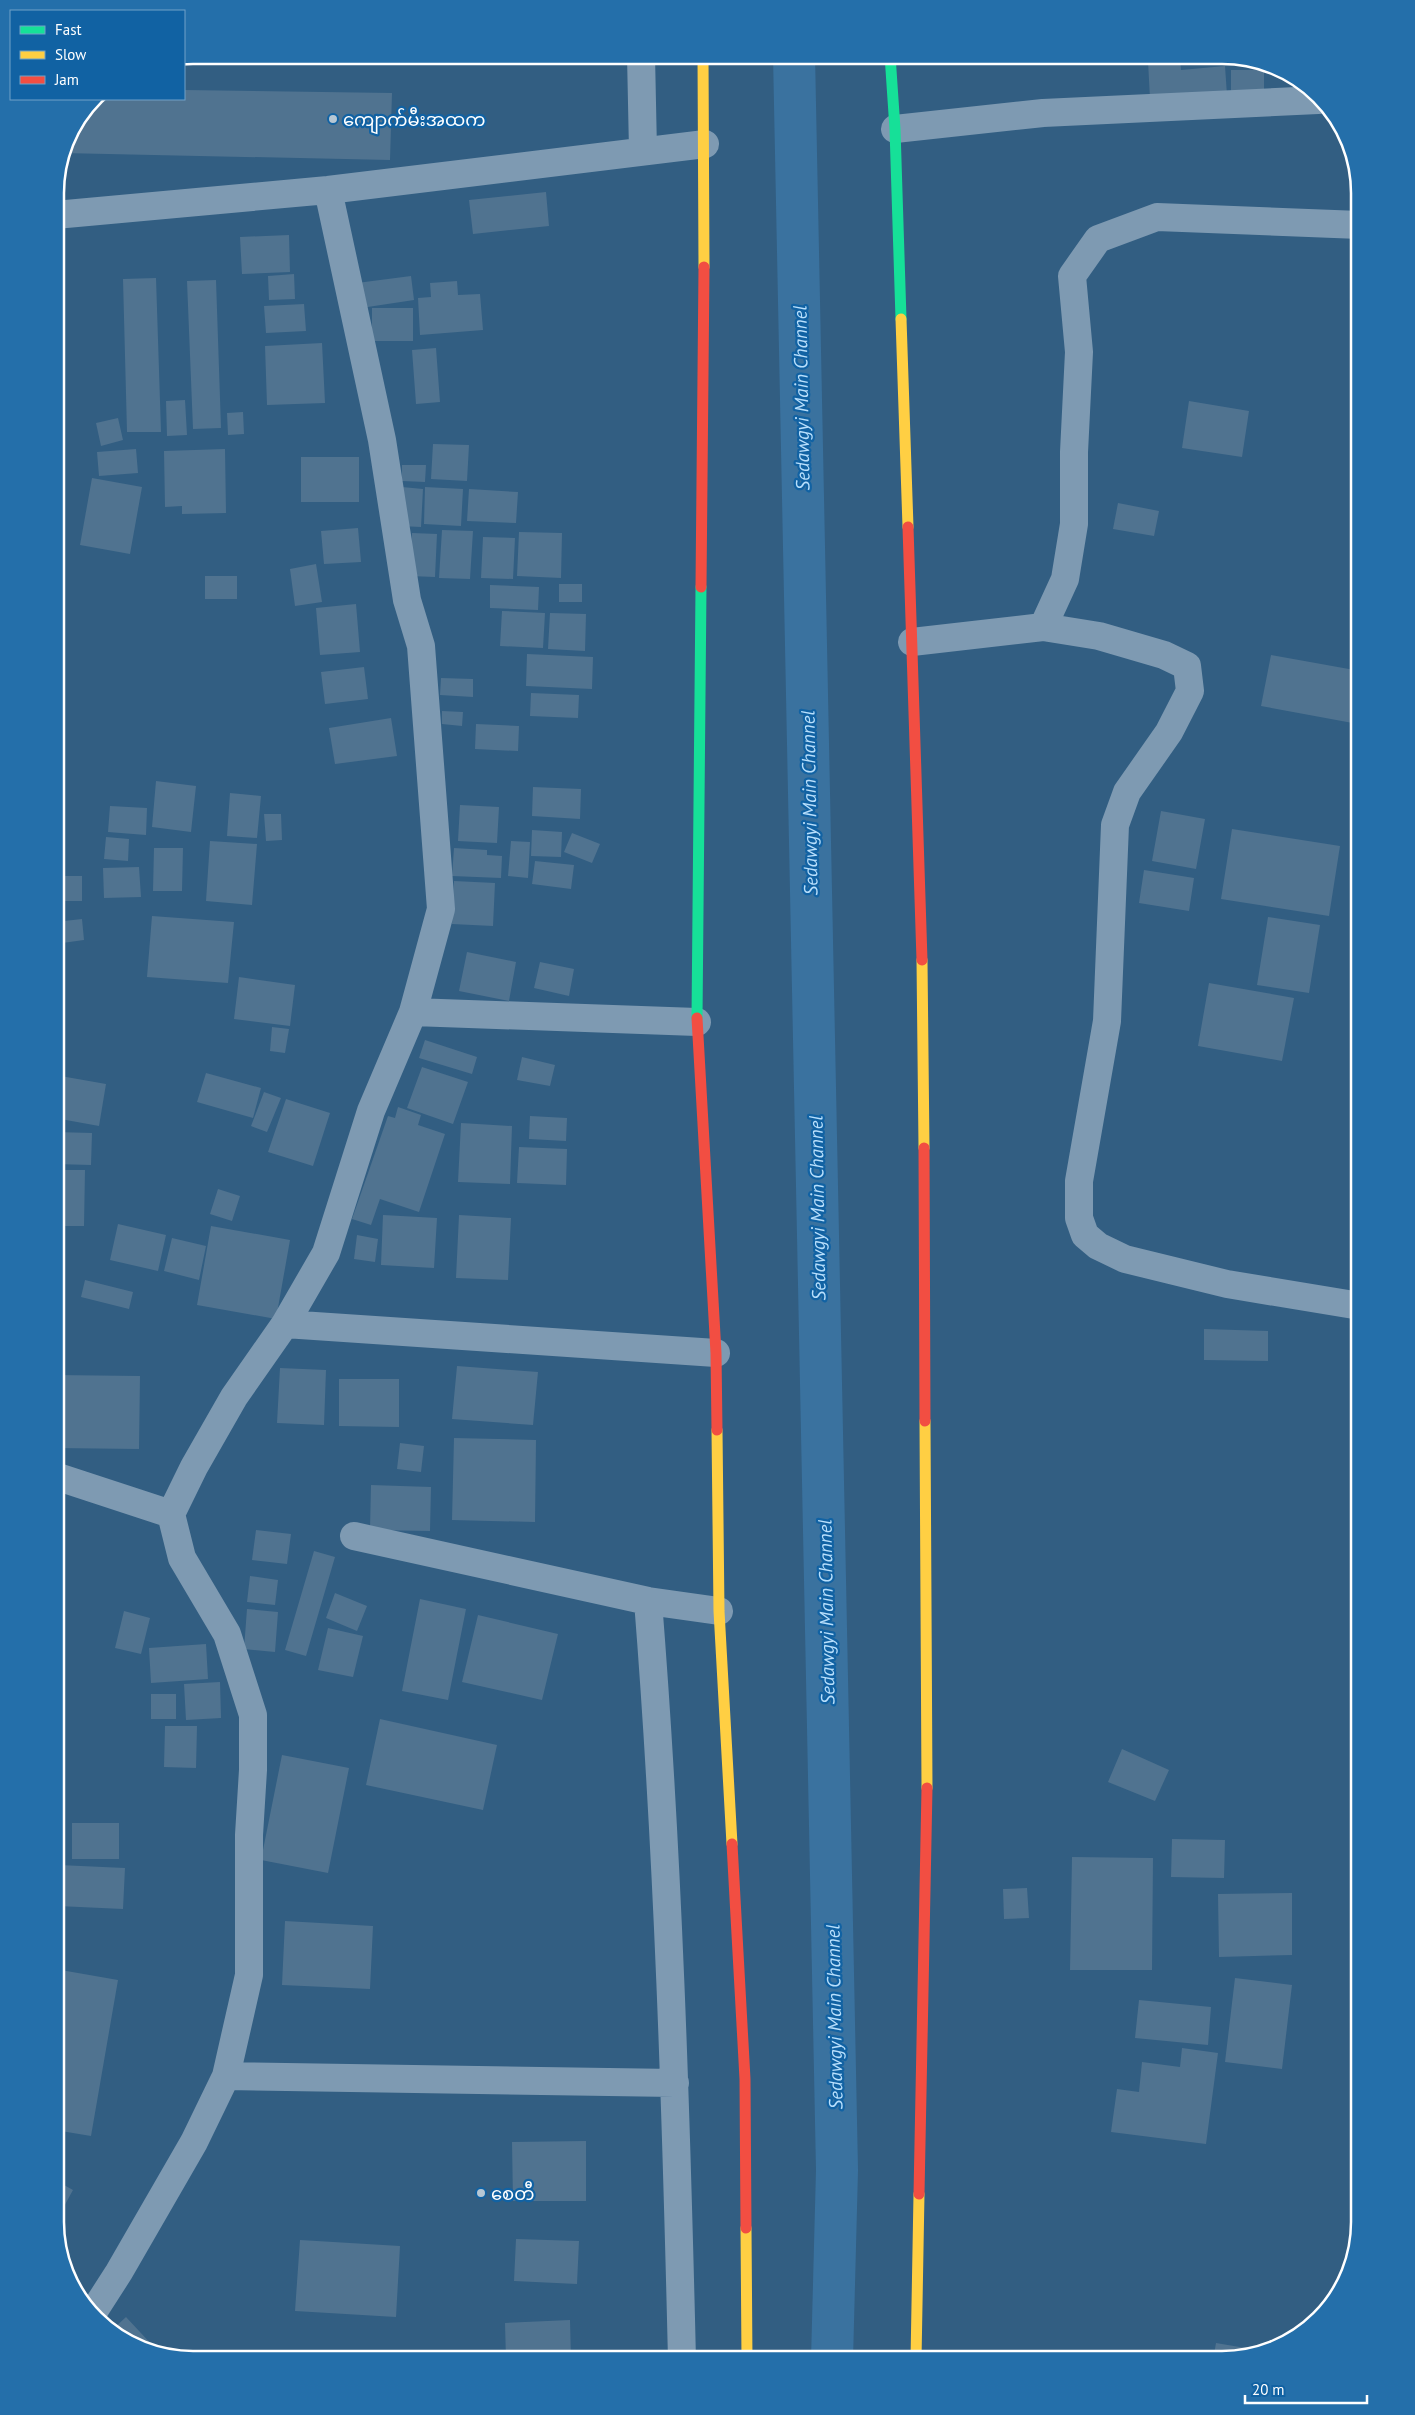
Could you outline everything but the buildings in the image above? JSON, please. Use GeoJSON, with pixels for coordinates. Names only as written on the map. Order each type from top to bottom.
{"type":"FeatureCollection","features":[{"type":"Feature","properties":{"kind":"street"},"geometry":{"type":"LineString","coordinates":[[641,64],[643,151]]}},
{"type":"Feature","properties":{"kind":"street"},"geometry":{"type":"LineString","coordinates":[[703,64],[705,144],[696,1022],[716,1353],[719,1611],[745,2079],[747,2351]]}},
{"type":"Feature","properties":{"kind":"street"},"geometry":{"type":"LineString","coordinates":[[891,64],[895,129],[923,981],[927,1826],[916,2351]]}},
{"type":"Feature","properties":{"kind":"street"},"geometry":{"type":"LineString","coordinates":[[895,129],[1042,113],[1311,100]]}},
{"type":"Feature","properties":{"kind":"street"},"geometry":{"type":"LineString","coordinates":[[64,214],[328,190],[705,144]]}},
{"type":"Feature","properties":{"kind":"street"},"geometry":{"type":"LineString","coordinates":[[96,2307],[119,2272],[194,2142],[226,2076],[249,1975],[249,1835],[253,1770],[253,1715],[227,1634],[182,1558],[171,1514],[194,1467],[234,1397],[285,1324],[326,1253],[371,1112],[413,1012],[441,909],[421,646],[408,600],[382,440],[328,190]]}},
{"type":"Feature","properties":{"kind":"street"},"geometry":{"type":"LineString","coordinates":[[1043,628],[1065,579],[1074,524],[1074,452],[1079,352],[1072,276],[1098,239],[1157,217],[1351,225]]}},
{"type":"Feature","properties":{"kind":"street"},"geometry":{"type":"LineString","coordinates":[[912,642],[1043,628],[1099,636],[1164,655],[1187,666],[1190,690],[1169,732],[1127,792],[1115,825],[1107,1021],[1079,1181],[1079,1218],[1085,1235],[1098,1246],[1125,1259],[1227,1284],[1351,1305]]}},
{"type":"Feature","properties":{"kind":"street"},"geometry":{"type":"LineString","coordinates":[[413,1012],[696,1022]]}},
{"type":"Feature","properties":{"kind":"street"},"geometry":{"type":"LineString","coordinates":[[285,1324],[716,1353]]}},
{"type":"Feature","properties":{"kind":"street"},"geometry":{"type":"LineString","coordinates":[[64,1479],[171,1514]]}},
{"type":"Feature","properties":{"kind":"street"},"geometry":{"type":"LineString","coordinates":[[354,1536],[648,1601],[719,1611]]}},
{"type":"Feature","properties":{"kind":"street"},"geometry":{"type":"LineString","coordinates":[[648,1601],[658,1736],[675,2083],[682,2351]]}},
{"type":"Feature","properties":{"kind":"street"},"geometry":{"type":"LineString","coordinates":[[226,2076],[675,2083]]}},
{"type":"Feature","properties":{"kind":"waterway","name":"Sedawgyi Main Channel"},"geometry":{"type":"LineString","coordinates":[[794,64],[837,2170],[832,2351]]}},
{"type":"Feature","properties":{"kind":"traffic: fast"},"geometry":{"type":"LineString","coordinates":[[891,64],[895,129],[901,319]]}},
{"type":"Feature","properties":{"kind":"traffic: fast"},"geometry":{"type":"LineString","coordinates":[[697,1018],[701,587]]}},
{"type":"Feature","properties":{"kind":"traffic: slow"},"geometry":{"type":"LineString","coordinates":[[703,64],[704,267]]}},
{"type":"Feature","properties":{"kind":"traffic: slow"},"geometry":{"type":"LineString","coordinates":[[901,319],[908,527]]}},
{"type":"Feature","properties":{"kind":"traffic: slow"},"geometry":{"type":"LineString","coordinates":[[922,960],[924,1148]]}},
{"type":"Feature","properties":{"kind":"traffic: slow"},"geometry":{"type":"LineString","coordinates":[[925,1421],[927,1788]]}},
{"type":"Feature","properties":{"kind":"traffic: slow"},"geometry":{"type":"LineString","coordinates":[[717,1430],[719,1611],[732,1844]]}},
{"type":"Feature","properties":{"kind":"traffic: slow"},"geometry":{"type":"LineString","coordinates":[[916,2351],[919,2194]]}},
{"type":"Feature","properties":{"kind":"traffic: slow"},"geometry":{"type":"LineString","coordinates":[[746,2228],[747,2351]]}},
{"type":"Feature","properties":{"kind":"traffic: jam"},"geometry":{"type":"LineString","coordinates":[[701,587],[704,267]]}},
{"type":"Feature","properties":{"kind":"traffic: jam"},"geometry":{"type":"LineString","coordinates":[[908,527],[922,960]]}},
{"type":"Feature","properties":{"kind":"traffic: jam"},"geometry":{"type":"LineString","coordinates":[[697,1018],[716,1353],[717,1430]]}},
{"type":"Feature","properties":{"kind":"traffic: jam"},"geometry":{"type":"LineString","coordinates":[[924,1148],[925,1421]]}},
{"type":"Feature","properties":{"kind":"traffic: jam"},"geometry":{"type":"LineString","coordinates":[[919,2194],[927,1788]]}},
{"type":"Feature","properties":{"kind":"traffic: jam"},"geometry":{"type":"LineString","coordinates":[[732,1844],[745,2079],[746,2228]]}},
{"type":"Feature","properties":{"kind":"place","name":"ကျောက်မီးအထက"},"geometry":{"type":"Point","coordinates":[333,119]}},
{"type":"Feature","properties":{"kind":"place","name":"စေတီ"},"geometry":{"type":"Point","coordinates":[481,2193]}}]}
